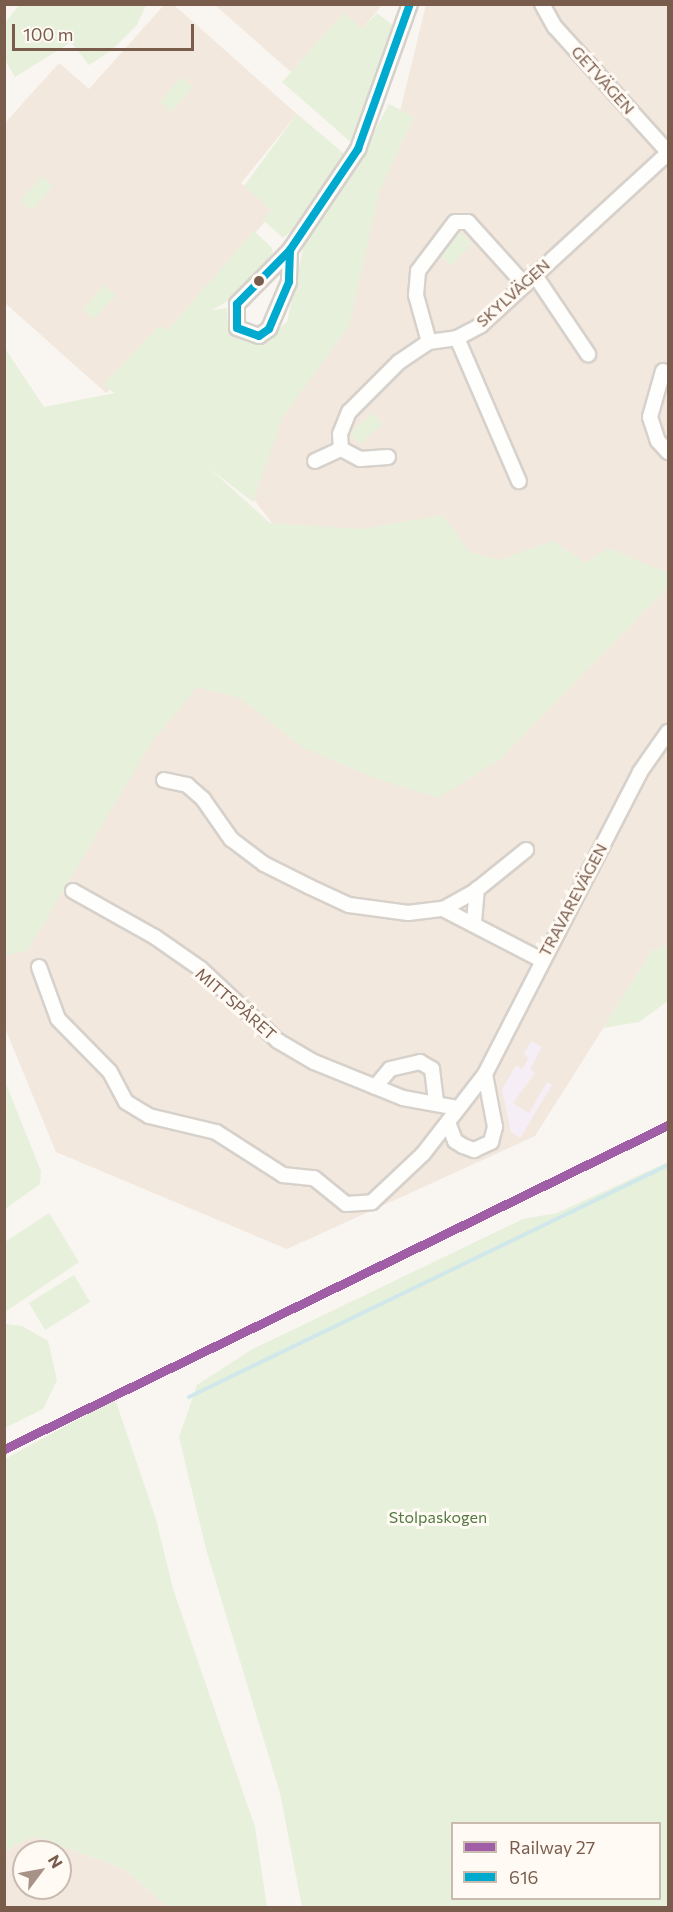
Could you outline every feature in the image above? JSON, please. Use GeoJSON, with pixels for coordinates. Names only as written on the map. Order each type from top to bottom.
{"type":"FeatureCollection","features":[{"type":"Feature","properties":{"kind":"street"},"geometry":{"type":"LineString","coordinates":[[290,250],[289,282],[269,329],[258,336],[237,328],[237,304],[290,250],[358,149],[410,4]]}},
{"type":"Feature","properties":{"kind":"street","name":"GETVÄGEN"},"geometry":{"type":"LineString","coordinates":[[542,4],[555,27],[669,152]]}},
{"type":"Feature","properties":{"kind":"street","name":"SKYLVÄGEN"},"geometry":{"type":"LineString","coordinates":[[341,449],[340,434],[349,412],[399,362],[429,342],[457,338],[481,325],[669,152]]}},
{"type":"Feature","properties":{"kind":"street"},"geometry":{"type":"LineString","coordinates":[[429,342],[416,295],[418,271],[455,222],[468,222],[530,279],[588,354]]}},
{"type":"Feature","properties":{"kind":"street"},"geometry":{"type":"LineString","coordinates":[[457,338],[519,481]]}},
{"type":"Feature","properties":{"kind":"street"},"geometry":{"type":"LineString","coordinates":[[663,371],[650,417],[658,441],[669,452]]}},
{"type":"Feature","properties":{"kind":"street"},"geometry":{"type":"LineString","coordinates":[[315,461],[341,449],[360,459],[388,457]]}},
{"type":"Feature","properties":{"kind":"street","name":"TRAVAREVÄGEN"},"geometry":{"type":"LineString","coordinates":[[39,968],[58,1020],[110,1072],[126,1102],[149,1116],[216,1132],[283,1175],[314,1178],[346,1204],[372,1202],[407,1173],[449,1125],[458,1108],[485,1074],[640,772],[669,732]]}},
{"type":"Feature","properties":{"kind":"street"},"geometry":{"type":"LineString","coordinates":[[164,780],[187,785],[203,799],[231,839],[264,864],[349,905],[408,913],[443,909],[477,889],[526,850]]}},
{"type":"Feature","properties":{"kind":"street"},"geometry":{"type":"LineString","coordinates":[[474,922],[477,889]]}},
{"type":"Feature","properties":{"kind":"street","name":"MITTSPÅRET"},"geometry":{"type":"LineString","coordinates":[[73,891],[154,937],[177,957],[201,969],[278,1041],[314,1062],[403,1098],[436,1102],[458,1108]]}},
{"type":"Feature","properties":{"kind":"street"},"geometry":{"type":"LineString","coordinates":[[443,909],[474,922],[542,960]]}},
{"type":"Feature","properties":{"kind":"street"},"geometry":{"type":"LineString","coordinates":[[375,1087],[390,1069],[420,1062],[432,1069],[436,1102]]}},
{"type":"Feature","properties":{"kind":"street"},"geometry":{"type":"LineString","coordinates":[[449,1125],[455,1141],[464,1146],[474,1150],[491,1142],[495,1127],[485,1074]]}},
{"type":"Feature","properties":{"kind":"shaded area"},"geometry":{"type":"Polygon","coordinates":[[[164,5],[174,5],[297,114],[241,183],[273,212],[169,334],[106,393],[5,303],[5,123],[59,63],[89,89],[164,5]]]}},
{"type":"Feature","properties":{"kind":"shaded area"},"geometry":{"type":"Polygon","coordinates":[[[215,5],[382,5],[362,29],[344,14],[291,72],[215,5]]]}},
{"type":"Feature","properties":{"kind":"shaded area"},"geometry":{"type":"Polygon","coordinates":[[[426,5],[668,5],[668,945],[652,951],[535,1136],[287,1249],[56,1152],[5,1028],[5,924],[282,536],[239,480],[389,156],[426,5]]]}},
{"type":"Feature","properties":{"kind":"shaded area"},"geometry":{"type":"Polygon","coordinates":[[[531,1041],[542,1047],[530,1069],[535,1073],[513,1103],[529,1113],[547,1082],[552,1085],[520,1138],[511,1132],[502,1090],[516,1065],[522,1069],[529,1058],[524,1054],[531,1041]]]}},
{"type":"Feature","properties":{"kind":"shaded area"},"geometry":{"type":"Polygon","coordinates":[[[33,1836],[44,1840],[26,1840],[33,1836]]]}},
{"type":"Feature","properties":{"kind":"shaded area"},"geometry":{"type":"Polygon","coordinates":[[[12,1847],[12,1900],[72,1900],[72,1850],[123,1868],[168,1907],[5,1908],[5,1851],[12,1847]]]}},
{"type":"Feature","properties":{"kind":"green space"},"geometry":{"type":"Polygon","coordinates":[[[20,4],[146,5],[137,25],[112,50],[89,65],[71,42],[15,77],[5,60],[5,23],[20,4]]]}},
{"type":"Feature","properties":{"kind":"green space"},"geometry":{"type":"Polygon","coordinates":[[[344,13],[362,29],[377,13],[399,30],[354,145],[282,82],[344,13]]]}},
{"type":"Feature","properties":{"kind":"green space"},"geometry":{"type":"Polygon","coordinates":[[[181,77],[193,87],[171,112],[160,102],[181,77]]]}},
{"type":"Feature","properties":{"kind":"green space"},"geometry":{"type":"Polygon","coordinates":[[[389,104],[414,117],[380,190],[349,326],[282,418],[253,502],[209,468],[270,523],[360,529],[443,515],[469,552],[500,560],[552,541],[586,563],[608,548],[668,573],[668,587],[500,759],[438,798],[369,776],[302,747],[240,698],[197,687],[151,743],[28,950],[5,956],[4,347],[44,407],[115,393],[103,385],[160,325],[167,331],[254,231],[272,248],[273,256],[233,298],[212,310],[227,308],[228,326],[264,341],[287,322],[305,241],[351,175],[389,104]]]}},
{"type":"Feature","properties":{"kind":"green space"},"geometry":{"type":"Polygon","coordinates":[[[297,114],[347,156],[300,224],[283,238],[263,220],[271,210],[244,186],[297,114]]]}},
{"type":"Feature","properties":{"kind":"green space"},"geometry":{"type":"Polygon","coordinates":[[[42,176],[53,186],[32,210],[21,201],[42,176]]]}},
{"type":"Feature","properties":{"kind":"green space"},"geometry":{"type":"Polygon","coordinates":[[[458,231],[472,243],[451,266],[438,254],[458,231]]]}},
{"type":"Feature","properties":{"kind":"green space"},"geometry":{"type":"Polygon","coordinates":[[[104,285],[116,295],[94,319],[83,310],[104,285]]]}},
{"type":"Feature","properties":{"kind":"green space"},"geometry":{"type":"Polygon","coordinates":[[[373,413],[383,424],[360,444],[350,433],[373,413]]]}},
{"type":"Feature","properties":{"kind":"green space"},"geometry":{"type":"Polygon","coordinates":[[[668,945],[668,1001],[639,1022],[603,1028],[652,951],[668,945]]]}},
{"type":"Feature","properties":{"kind":"green space"},"geometry":{"type":"Polygon","coordinates":[[[4,1079],[41,1171],[40,1184],[5,1209],[4,1079]]]}},
{"type":"Feature","properties":{"kind":"green space","name":"Stolpaskogen"},"geometry":{"type":"Polygon","coordinates":[[[668,1162],[668,1907],[302,1907],[280,1793],[206,1549],[179,1437],[197,1385],[251,1350],[523,1219],[557,1213],[668,1162]]]}},
{"type":"Feature","properties":{"kind":"green space"},"geometry":{"type":"Polygon","coordinates":[[[49,1213],[79,1262],[5,1312],[5,1242],[49,1213]]]}},
{"type":"Feature","properties":{"kind":"green space"},"geometry":{"type":"Polygon","coordinates":[[[74,1275],[90,1302],[45,1330],[29,1303],[74,1275]]]}},
{"type":"Feature","properties":{"kind":"green space"},"geometry":{"type":"Polygon","coordinates":[[[5,1324],[22,1326],[48,1341],[57,1380],[43,1409],[5,1428],[5,1324]]]}},
{"type":"Feature","properties":{"kind":"green space"},"geometry":{"type":"Polygon","coordinates":[[[115,1399],[156,1519],[173,1589],[255,1827],[267,1907],[168,1907],[123,1868],[72,1850],[72,1840],[44,1840],[33,1836],[26,1840],[12,1840],[12,1847],[5,1851],[5,1459],[115,1399]]]}},
{"type":"Feature","properties":{"kind":"waterway"},"geometry":{"type":"LineString","coordinates":[[189,1397],[668,1165]]}},
{"type":"Feature","properties":{"kind":"rail line","name":"27"},"geometry":{"type":"LineString","coordinates":[[4,1449],[668,1125]]}},
{"type":"Feature","properties":{"kind":"transit line","name":"616"},"geometry":{"type":"LineString","coordinates":[[290,250],[358,149],[410,4]]}},
{"type":"Feature","properties":{"kind":"transit line","name":"616"},"geometry":{"type":"LineString","coordinates":[[290,250],[289,282],[269,329],[259,336],[237,328],[237,304],[290,250]]}}]}
